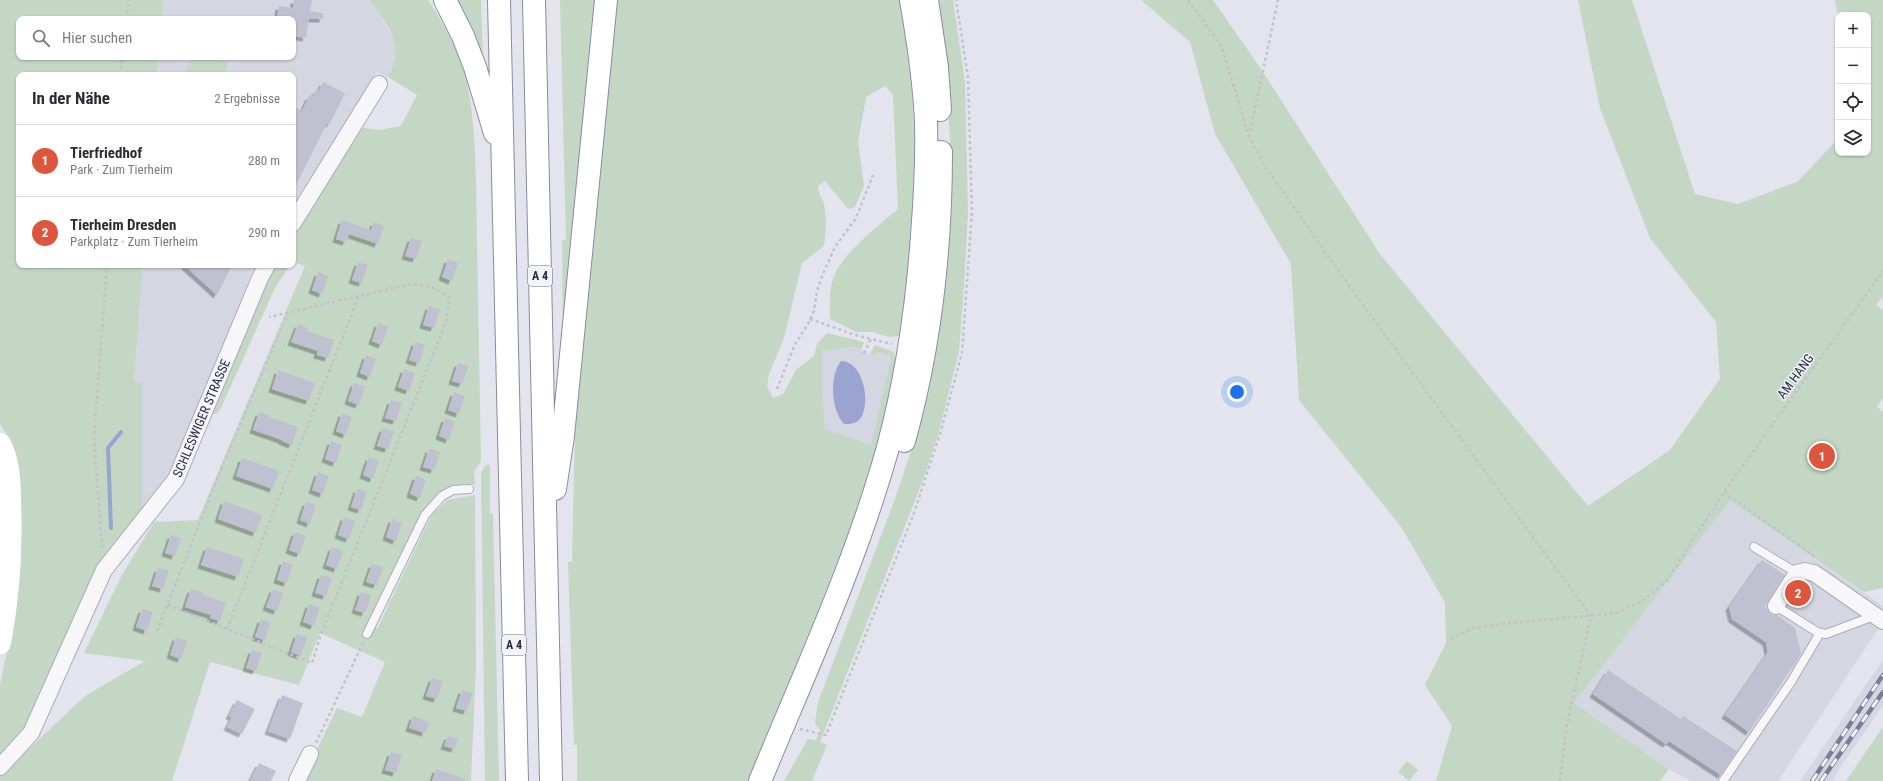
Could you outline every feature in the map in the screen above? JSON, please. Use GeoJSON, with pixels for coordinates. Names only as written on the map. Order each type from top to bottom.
{"type":"FeatureCollection","features":[{"type":"Feature","properties":{"kind":"main road","name":"A 4"},"geometry":{"type":"LineString","coordinates":[[445,0],[463,36],[475,67],[503,159]]}},
{"type":"Feature","properties":{"kind":"main road","name":"A 4"},"geometry":{"type":"LineString","coordinates":[[499,0],[517,781]]}},
{"type":"Feature","properties":{"kind":"main road","name":"A 4"},"geometry":{"type":"LineString","coordinates":[[534,0],[551,781]]}},
{"type":"Feature","properties":{"kind":"main road"},"geometry":{"type":"LineString","coordinates":[[546,552],[563,436],[606,0]]}},
{"type":"Feature","properties":{"kind":"main road"},"geometry":{"type":"LineString","coordinates":[[760,781],[855,550],[896,415],[909,349],[920,256],[926,167],[926,122],[922,66],[911,0]]}},
{"type":"Feature","properties":{"kind":"main road"},"geometry":{"type":"LineString","coordinates":[[776,781],[837,633],[871,544],[902,451],[915,402],[931,306],[941,199],[940,125],[937,67],[927,0]]}},
{"type":"Feature","properties":{"kind":"main road"},"geometry":{"type":"LineString","coordinates":[[0,444],[8,468],[12,531],[10,572],[0,643]]}},
{"type":"Feature","properties":{"kind":"street"},"geometry":{"type":"LineString","coordinates":[[296,218],[378,84]]}},
{"type":"Feature","properties":{"kind":"street","name":"SCHLESWIGER STRASSE"},"geometry":{"type":"LineString","coordinates":[[0,767],[31,733],[104,570],[176,479],[265,268]]}},
{"type":"Feature","properties":{"kind":"street"},"geometry":{"type":"LineString","coordinates":[[1776,606],[1797,573],[1805,571],[1814,573],[1879,619]]}},
{"type":"Feature","properties":{"kind":"street"},"geometry":{"type":"LineString","coordinates":[[297,781],[310,754]]}},
{"type":"Feature","properties":{"kind":"lane"},"geometry":{"type":"LineString","coordinates":[[367,634],[426,515],[442,496],[454,490],[469,489]]}},
{"type":"Feature","properties":{"kind":"lane"},"geometry":{"type":"LineString","coordinates":[[1754,547],[1797,573]]}},
{"type":"Feature","properties":{"kind":"lane"},"geometry":{"type":"LineString","coordinates":[[1776,606],[1820,633],[1826,634],[1879,619]]}},
{"type":"Feature","properties":{"kind":"lane"},"geometry":{"type":"LineString","coordinates":[[1723,781],[1799,669],[1820,633]]}},
{"type":"Feature","properties":{"kind":"path"},"geometry":{"type":"LineString","coordinates":[[126,16],[129,0]]}},
{"type":"Feature","properties":{"kind":"path"},"geometry":{"type":"LineString","coordinates":[[1188,0],[1222,47],[1249,138],[1265,166],[1355,294],[1591,616],[1567,723],[1560,781]]}},
{"type":"Feature","properties":{"kind":"path"},"geometry":{"type":"LineString","coordinates":[[1249,138],[1278,0]]}},
{"type":"Feature","properties":{"kind":"path"},"geometry":{"type":"LineString","coordinates":[[121,72],[122,60]]}},
{"type":"Feature","properties":{"kind":"path"},"geometry":{"type":"LineString","coordinates":[[777,389],[795,344],[810,319],[823,274],[835,247],[856,218],[873,175]]}},
{"type":"Feature","properties":{"kind":"path"},"geometry":{"type":"LineString","coordinates":[[104,570],[94,437],[107,268]]}},
{"type":"Feature","properties":{"kind":"path","name":"AM HANG"},"geometry":{"type":"LineString","coordinates":[[1451,639],[1473,628],[1510,622],[1616,613],[1641,602],[1666,582],[1724,492],[1883,271]]}},
{"type":"Feature","properties":{"kind":"path"},"geometry":{"type":"LineString","coordinates":[[168,605],[312,663],[321,634],[447,320],[449,297],[429,286],[411,284],[269,317]]}},
{"type":"Feature","properties":{"kind":"path"},"geometry":{"type":"LineString","coordinates":[[227,629],[359,296]]}},
{"type":"Feature","properties":{"kind":"path"},"geometry":{"type":"LineString","coordinates":[[157,631],[224,464],[288,313]]}},
{"type":"Feature","properties":{"kind":"path"},"geometry":{"type":"LineString","coordinates":[[810,319],[854,335],[871,338],[909,349]]}},
{"type":"Feature","properties":{"kind":"path"},"geometry":{"type":"LineString","coordinates":[[864,353],[871,338]]}},
{"type":"Feature","properties":{"kind":"path"},"geometry":{"type":"LineString","coordinates":[[1724,492],[1819,561]]}},
{"type":"Feature","properties":{"kind":"path"},"geometry":{"type":"LineString","coordinates":[[310,754],[367,634]]}},
{"type":"Feature","properties":{"kind":"path"},"geometry":{"type":"LineString","coordinates":[[798,728],[826,735]]}},
{"type":"Feature","properties":{"kind":"shaded area"},"geometry":{"type":"Polygon","coordinates":[[[163,0],[370,0],[395,40],[397,51],[395,64],[388,77],[377,72],[296,202],[296,72],[157,72],[159,60],[296,60],[296,16],[161,16],[163,0]]]}},
{"type":"Feature","properties":{"kind":"shaded area"},"geometry":{"type":"Polygon","coordinates":[[[143,268],[255,268],[251,274],[171,477],[142,514],[142,383],[134,382],[143,268]]]}},
{"type":"Feature","properties":{"kind":"shaded area"},"geometry":{"type":"Polygon","coordinates":[[[855,347],[874,356],[879,352],[891,356],[871,445],[824,429],[822,351],[855,347]]]}},
{"type":"Feature","properties":{"kind":"shaded area"},"geometry":{"type":"Polygon","coordinates":[[[1730,501],[1883,606],[1883,621],[1778,781],[1691,781],[1669,769],[1574,703],[1730,501]]]}},
{"type":"Feature","properties":{"kind":"shaded area"},"geometry":{"type":"Polygon","coordinates":[[[1883,660],[1883,705],[1841,766],[1833,781],[1800,781],[1883,660]]]}},
{"type":"Feature","properties":{"kind":"green space"},"geometry":{"type":"Polygon","coordinates":[[[0,0],[163,0],[161,16],[16,16],[16,60],[159,60],[157,72],[16,72],[16,268],[143,268],[134,382],[142,383],[142,514],[95,569],[24,729],[0,757],[0,685],[13,622],[21,562],[21,495],[14,454],[9,438],[0,424],[0,0]]]}},
{"type":"Feature","properties":{"kind":"green space"},"geometry":{"type":"Polygon","coordinates":[[[370,0],[428,0],[438,15],[458,54],[469,92],[476,169],[481,461],[474,472],[475,484],[454,485],[439,494],[367,625],[377,629],[431,516],[447,500],[475,495],[476,665],[471,781],[302,781],[337,708],[362,717],[385,662],[320,633],[299,685],[210,662],[172,781],[0,781],[0,776],[85,696],[145,661],[84,653],[122,575],[154,522],[198,520],[305,266],[296,263],[296,228],[357,127],[380,130],[401,126],[417,95],[388,77],[396,55],[393,37],[389,28],[370,0]]]}},
{"type":"Feature","properties":{"kind":"green space"},"geometry":{"type":"Polygon","coordinates":[[[451,0],[481,0],[483,64],[451,0]]]}},
{"type":"Feature","properties":{"kind":"green space"},"geometry":{"type":"Polygon","coordinates":[[[560,0],[601,0],[563,350],[562,240],[566,240],[560,0]]]}},
{"type":"Feature","properties":{"kind":"green space"},"geometry":{"type":"Polygon","coordinates":[[[613,0],[900,0],[909,57],[915,145],[912,244],[901,332],[898,336],[889,337],[873,332],[856,332],[830,319],[831,286],[839,267],[845,258],[862,240],[898,209],[893,95],[885,86],[866,97],[858,142],[864,186],[855,207],[848,209],[825,181],[818,186],[826,214],[824,246],[802,263],[784,338],[769,374],[767,386],[773,398],[783,394],[796,370],[814,356],[817,344],[827,333],[864,342],[861,350],[855,347],[822,351],[822,388],[825,429],[871,445],[891,356],[879,352],[874,356],[870,354],[875,345],[894,352],[896,370],[869,479],[850,533],[749,781],[577,781],[577,745],[574,745],[568,562],[572,562],[575,429],[581,347],[613,0]]]}},
{"type":"Feature","properties":{"kind":"green space"},"geometry":{"type":"Polygon","coordinates":[[[936,0],[953,0],[965,82],[968,212],[959,352],[938,435],[925,475],[820,742],[827,745],[812,781],[784,781],[808,739],[816,740],[820,730],[815,724],[818,702],[896,496],[910,454],[923,403],[950,202],[950,140],[945,64],[936,0]]]}},
{"type":"Feature","properties":{"kind":"green space"},"geometry":{"type":"Polygon","coordinates":[[[1141,0],[1213,0],[1261,69],[1380,254],[1588,506],[1670,450],[1720,379],[1716,322],[1650,238],[1600,108],[1578,0],[1632,0],[1695,194],[1738,204],[1797,182],[1835,142],[1835,156],[1871,156],[1871,12],[1837,12],[1835,0],[1883,0],[1883,296],[1876,305],[1883,310],[1883,398],[1877,407],[1883,412],[1883,588],[1864,592],[1730,501],[1574,703],[1669,769],[1660,781],[1436,781],[1452,726],[1425,685],[1446,643],[1445,603],[1402,528],[1299,400],[1291,264],[1215,134],[1190,42],[1141,0]]]}},
{"type":"Feature","properties":{"kind":"green space"},"geometry":{"type":"Polygon","coordinates":[[[190,60],[221,60],[229,64],[225,72],[184,72],[190,60]]]}},
{"type":"Feature","properties":{"kind":"green space"},"geometry":{"type":"Polygon","coordinates":[[[272,268],[288,268],[275,288],[220,410],[216,414],[208,413],[272,268]]]}},
{"type":"Feature","properties":{"kind":"green space"},"geometry":{"type":"Polygon","coordinates":[[[486,465],[490,465],[490,513],[493,514],[499,781],[485,781],[481,473],[486,465]]]}},
{"type":"Feature","properties":{"kind":"green space"},"geometry":{"type":"Polygon","coordinates":[[[1883,727],[1883,781],[1846,781],[1883,727]]]}},
{"type":"Feature","properties":{"kind":"green space"},"geometry":{"type":"Polygon","coordinates":[[[1407,761],[1418,770],[1409,781],[1398,772],[1407,761]]]}},
{"type":"Feature","properties":{"kind":"water"},"geometry":{"type":"Polygon","coordinates":[[[841,361],[849,363],[855,368],[864,385],[865,405],[863,413],[859,420],[852,424],[844,424],[836,410],[834,402],[833,384],[837,367],[841,361]]]}},
{"type":"Feature","properties":{"kind":"building"},"geometry":{"type":"Polygon","coordinates":[[[294,0],[312,0],[310,11],[323,13],[323,19],[309,19],[306,38],[296,36],[296,16],[277,16],[279,6],[293,8],[294,0]]]}},
{"type":"Feature","properties":{"kind":"building"},"geometry":{"type":"Polygon","coordinates":[[[323,82],[345,93],[330,124],[327,123],[296,185],[296,108],[302,111],[309,96],[312,97],[316,90],[319,91],[323,82]]]}},
{"type":"Feature","properties":{"kind":"building"},"geometry":{"type":"Polygon","coordinates":[[[342,220],[371,230],[374,222],[384,226],[378,244],[349,234],[346,242],[336,239],[342,220]]]}},
{"type":"Feature","properties":{"kind":"building"},"geometry":{"type":"Polygon","coordinates":[[[411,238],[422,241],[416,259],[405,256],[411,238]]]}},
{"type":"Feature","properties":{"kind":"building"},"geometry":{"type":"Polygon","coordinates":[[[448,259],[458,263],[452,281],[442,277],[448,259]]]}},
{"type":"Feature","properties":{"kind":"building"},"geometry":{"type":"Polygon","coordinates":[[[358,262],[368,265],[362,283],[352,280],[358,262]]]}},
{"type":"Feature","properties":{"kind":"building"},"geometry":{"type":"Polygon","coordinates":[[[187,268],[230,268],[217,295],[187,268]]]}},
{"type":"Feature","properties":{"kind":"building"},"geometry":{"type":"Polygon","coordinates":[[[318,272],[328,276],[322,294],[312,290],[318,272]]]}},
{"type":"Feature","properties":{"kind":"building"},"geometry":{"type":"Polygon","coordinates":[[[429,306],[440,310],[434,328],[423,325],[429,306]]]}},
{"type":"Feature","properties":{"kind":"building"},"geometry":{"type":"Polygon","coordinates":[[[378,323],[388,327],[382,345],[372,341],[378,323]]]}},
{"type":"Feature","properties":{"kind":"building"},"geometry":{"type":"Polygon","coordinates":[[[298,324],[308,328],[307,331],[334,340],[328,358],[317,355],[318,351],[291,342],[298,324]]]}},
{"type":"Feature","properties":{"kind":"building"},"geometry":{"type":"Polygon","coordinates":[[[415,342],[425,345],[419,363],[409,360],[415,342]]]}},
{"type":"Feature","properties":{"kind":"building"},"geometry":{"type":"Polygon","coordinates":[[[366,355],[376,359],[370,377],[360,373],[366,355]]]}},
{"type":"Feature","properties":{"kind":"building"},"geometry":{"type":"Polygon","coordinates":[[[458,363],[469,366],[462,384],[452,381],[458,363]]]}},
{"type":"Feature","properties":{"kind":"building"},"geometry":{"type":"Polygon","coordinates":[[[404,369],[415,373],[409,391],[398,387],[404,369]]]}},
{"type":"Feature","properties":{"kind":"building"},"geometry":{"type":"Polygon","coordinates":[[[278,370],[315,383],[309,401],[272,389],[278,370]]]}},
{"type":"Feature","properties":{"kind":"building"},"geometry":{"type":"Polygon","coordinates":[[[354,383],[365,386],[359,405],[348,401],[354,383]]]}},
{"type":"Feature","properties":{"kind":"building"},"geometry":{"type":"Polygon","coordinates":[[[454,392],[465,396],[459,414],[448,410],[454,392]]]}},
{"type":"Feature","properties":{"kind":"building"},"geometry":{"type":"Polygon","coordinates":[[[391,400],[402,403],[396,421],[385,418],[391,400]]]}},
{"type":"Feature","properties":{"kind":"building"},"geometry":{"type":"Polygon","coordinates":[[[259,412],[298,427],[292,445],[253,430],[259,412]]]}},
{"type":"Feature","properties":{"kind":"building"},"geometry":{"type":"Polygon","coordinates":[[[342,413],[352,417],[346,435],[336,431],[342,413]]]}},
{"type":"Feature","properties":{"kind":"building"},"geometry":{"type":"Polygon","coordinates":[[[445,418],[455,422],[449,440],[439,436],[445,418]]]}},
{"type":"Feature","properties":{"kind":"building"},"geometry":{"type":"Polygon","coordinates":[[[383,428],[394,431],[388,449],[377,446],[383,428]]]}},
{"type":"Feature","properties":{"kind":"building"},"geometry":{"type":"Polygon","coordinates":[[[331,441],[342,445],[336,463],[325,459],[331,441]]]}},
{"type":"Feature","properties":{"kind":"building"},"geometry":{"type":"Polygon","coordinates":[[[429,449],[440,452],[434,470],[423,467],[429,449]]]}},
{"type":"Feature","properties":{"kind":"building"},"geometry":{"type":"Polygon","coordinates":[[[369,457],[379,461],[373,479],[363,475],[369,457]]]}},
{"type":"Feature","properties":{"kind":"building"},"geometry":{"type":"Polygon","coordinates":[[[242,458],[279,471],[273,489],[236,476],[242,458]]]}},
{"type":"Feature","properties":{"kind":"building"},"geometry":{"type":"Polygon","coordinates":[[[318,472],[329,476],[323,494],[312,490],[318,472]]]}},
{"type":"Feature","properties":{"kind":"building"},"geometry":{"type":"Polygon","coordinates":[[[416,476],[426,480],[420,498],[410,494],[416,476]]]}},
{"type":"Feature","properties":{"kind":"building"},"geometry":{"type":"Polygon","coordinates":[[[357,489],[367,492],[361,510],[351,507],[357,489]]]}},
{"type":"Feature","properties":{"kind":"building"},"geometry":{"type":"Polygon","coordinates":[[[224,501],[262,515],[256,533],[218,519],[224,501]]]}},
{"type":"Feature","properties":{"kind":"building"},"geometry":{"type":"Polygon","coordinates":[[[306,502],[316,505],[310,524],[300,520],[306,502]]]}},
{"type":"Feature","properties":{"kind":"building"},"geometry":{"type":"Polygon","coordinates":[[[344,517],[355,521],[349,539],[338,535],[344,517]]]}},
{"type":"Feature","properties":{"kind":"building"},"geometry":{"type":"Polygon","coordinates":[[[392,519],[402,523],[396,541],[386,537],[392,519]]]}},
{"type":"Feature","properties":{"kind":"building"},"geometry":{"type":"Polygon","coordinates":[[[295,532],[306,536],[300,554],[289,550],[295,532]]]}},
{"type":"Feature","properties":{"kind":"building"},"geometry":{"type":"Polygon","coordinates":[[[171,535],[181,538],[175,556],[165,553],[171,535]]]}},
{"type":"Feature","properties":{"kind":"building"},"geometry":{"type":"Polygon","coordinates":[[[207,547],[244,559],[238,577],[201,565],[207,547]]]}},
{"type":"Feature","properties":{"kind":"building"},"geometry":{"type":"Polygon","coordinates":[[[332,547],[343,551],[337,569],[326,565],[332,547]]]}},
{"type":"Feature","properties":{"kind":"building"},"geometry":{"type":"Polygon","coordinates":[[[1762,560],[1785,575],[1765,606],[1771,614],[1777,615],[1795,628],[1801,654],[1749,732],[1725,715],[1768,652],[1766,642],[1732,619],[1729,607],[1762,560]]]}},
{"type":"Feature","properties":{"kind":"building"},"geometry":{"type":"Polygon","coordinates":[[[283,561],[293,565],[287,583],[277,580],[283,561]]]}},
{"type":"Feature","properties":{"kind":"building"},"geometry":{"type":"Polygon","coordinates":[[[372,564],[383,567],[377,585],[366,582],[372,564]]]}},
{"type":"Feature","properties":{"kind":"building"},"geometry":{"type":"Polygon","coordinates":[[[158,568],[169,571],[163,589],[152,586],[158,568]]]}},
{"type":"Feature","properties":{"kind":"building"},"geometry":{"type":"Polygon","coordinates":[[[321,575],[332,578],[326,596],[315,593],[321,575]]]}},
{"type":"Feature","properties":{"kind":"building"},"geometry":{"type":"Polygon","coordinates":[[[191,589],[202,592],[201,594],[226,603],[220,621],[210,618],[211,615],[185,607],[191,589]]]}},
{"type":"Feature","properties":{"kind":"building"},"geometry":{"type":"Polygon","coordinates":[[[273,589],[283,593],[277,611],[266,607],[273,589]]]}},
{"type":"Feature","properties":{"kind":"building"},"geometry":{"type":"Polygon","coordinates":[[[361,592],[371,595],[365,613],[355,610],[361,592]]]}},
{"type":"Feature","properties":{"kind":"building"},"geometry":{"type":"Polygon","coordinates":[[[309,604],[320,608],[314,626],[303,622],[309,604]]]}},
{"type":"Feature","properties":{"kind":"building"},"geometry":{"type":"Polygon","coordinates":[[[142,609],[153,612],[147,631],[136,627],[142,609]]]}},
{"type":"Feature","properties":{"kind":"building"},"geometry":{"type":"Polygon","coordinates":[[[261,619],[271,622],[265,640],[255,637],[261,619]]]}},
{"type":"Feature","properties":{"kind":"building"},"geometry":{"type":"Polygon","coordinates":[[[297,634],[307,638],[301,656],[291,652],[297,634]]]}},
{"type":"Feature","properties":{"kind":"building"},"geometry":{"type":"Polygon","coordinates":[[[176,637],[187,641],[181,659],[170,655],[176,637]]]}},
{"type":"Feature","properties":{"kind":"building"},"geometry":{"type":"Polygon","coordinates":[[[252,650],[262,653],[256,671],[246,668],[252,650]]]}},
{"type":"Feature","properties":{"kind":"building"},"geometry":{"type":"Polygon","coordinates":[[[1608,670],[1681,719],[1683,716],[1737,751],[1721,775],[1669,741],[1666,744],[1593,694],[1608,670]]]}},
{"type":"Feature","properties":{"kind":"building"},"geometry":{"type":"Polygon","coordinates":[[[432,678],[443,681],[437,699],[426,696],[432,678]]]}},
{"type":"Feature","properties":{"kind":"building"},"geometry":{"type":"Polygon","coordinates":[[[462,690],[473,693],[467,711],[456,708],[462,690]]]}},
{"type":"Feature","properties":{"kind":"building"},"geometry":{"type":"Polygon","coordinates":[[[282,695],[303,703],[290,739],[268,731],[282,695]]]}},
{"type":"Feature","properties":{"kind":"building"},"geometry":{"type":"Polygon","coordinates":[[[237,700],[255,709],[242,734],[227,727],[232,717],[229,716],[237,700]]]}},
{"type":"Feature","properties":{"kind":"building"},"geometry":{"type":"Polygon","coordinates":[[[413,716],[429,722],[425,733],[409,728],[413,716]]]}},
{"type":"Feature","properties":{"kind":"building"},"geometry":{"type":"Polygon","coordinates":[[[448,736],[458,739],[455,749],[444,746],[448,736]]]}},
{"type":"Feature","properties":{"kind":"building"},"geometry":{"type":"Polygon","coordinates":[[[391,752],[402,755],[396,773],[385,770],[391,752]]]}},
{"type":"Feature","properties":{"kind":"building"},"geometry":{"type":"Polygon","coordinates":[[[259,763],[276,771],[271,781],[250,781],[259,763]]]}},
{"type":"Feature","properties":{"kind":"building"},"geometry":{"type":"Polygon","coordinates":[[[436,769],[465,779],[465,781],[432,781],[436,769]]]}},
{"type":"Feature","properties":{"kind":"waterway"},"geometry":{"type":"LineString","coordinates":[[111,528],[108,448],[121,432]]}},
{"type":"Feature","properties":{"kind":"railway"},"geometry":{"type":"LineString","coordinates":[[1812,781],[1883,675]]}},
{"type":"Feature","properties":{"kind":"railway"},"geometry":{"type":"LineString","coordinates":[[1821,781],[1883,692]]}},
{"type":"Feature","properties":{"kind":"place","name":"Tierfriedhof"},"geometry":{"type":"Point","coordinates":[1822,456]}},
{"type":"Feature","properties":{"kind":"place","name":"Tierheim Dresden"},"geometry":{"type":"Point","coordinates":[1798,593]}}]}
